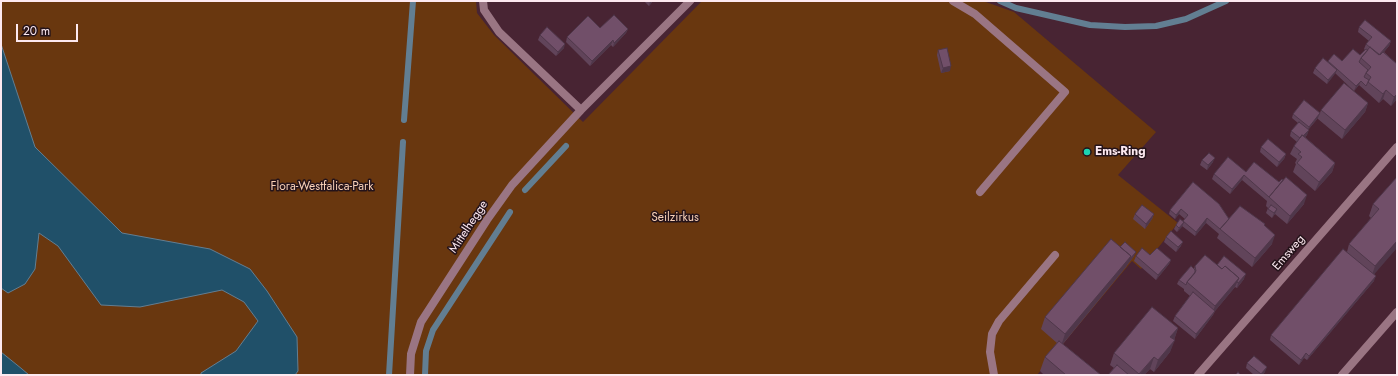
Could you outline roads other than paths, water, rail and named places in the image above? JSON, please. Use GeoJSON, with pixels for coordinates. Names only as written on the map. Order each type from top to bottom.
{"type":"FeatureCollection","features":[{"type":"Feature","properties":{"kind":"street"},"geometry":{"type":"LineString","coordinates":[[483,1],[484,10],[499,32],[581,110]]}},
{"type":"Feature","properties":{"kind":"street","name":"Mittelhegge"},"geometry":{"type":"LineString","coordinates":[[410,375],[412,354],[421,322],[487,220],[512,185],[581,110],[690,1]]}},
{"type":"Feature","properties":{"kind":"street"},"geometry":{"type":"LineString","coordinates":[[953,1],[975,14],[1065,92],[980,192]]}},
{"type":"Feature","properties":{"kind":"street","name":"Emsweg"},"geometry":{"type":"LineString","coordinates":[[1198,375],[1397,147]]}},
{"type":"Feature","properties":{"kind":"street"},"geometry":{"type":"LineString","coordinates":[[994,375],[990,352],[992,334],[1003,316],[1055,255]]}},
{"type":"Feature","properties":{"kind":"street"},"geometry":{"type":"LineString","coordinates":[[1342,375],[1397,312]]}},
{"type":"Feature","properties":{"kind":"water"},"geometry":{"type":"Polygon","coordinates":[[[1,44],[35,147],[122,233],[210,249],[250,269],[267,291],[297,337],[298,371],[295,375],[201,375],[201,373],[236,351],[258,321],[244,302],[222,290],[140,307],[101,305],[58,246],[39,233],[35,269],[25,284],[8,293],[1,288],[1,44]]]}},
{"type":"Feature","properties":{"kind":"water"},"geometry":{"type":"Polygon","coordinates":[[[1,352],[22,369],[29,375],[1,375],[1,352]]]}},
{"type":"Feature","properties":{"kind":"waterway"},"geometry":{"type":"LineString","coordinates":[[404,120],[413,1]]}},
{"type":"Feature","properties":{"kind":"waterway"},"geometry":{"type":"LineString","coordinates":[[1000,1],[1016,8],[1090,25],[1125,27],[1156,26],[1186,19],[1226,1]]}},
{"type":"Feature","properties":{"kind":"waterway"},"geometry":{"type":"LineString","coordinates":[[389,375],[403,142]]}},
{"type":"Feature","properties":{"kind":"waterway"},"geometry":{"type":"LineString","coordinates":[[525,190],[566,146]]}},
{"type":"Feature","properties":{"kind":"waterway"},"geometry":{"type":"LineString","coordinates":[[425,375],[426,351],[433,330],[510,212]]}},
{"type":"Feature","properties":{"kind":"place","name":"Ems-Ring"},"geometry":{"type":"Point","coordinates":[1087,152]}},
{"type":"Feature","properties":{"kind":"park label","name":"Flora-Westfalica-Park"},"geometry":{"type":"Point","coordinates":[322,187]}},
{"type":"Feature","properties":{"kind":"park label","name":"Seilzirkus"},"geometry":{"type":"Point","coordinates":[675,218]}}]}
